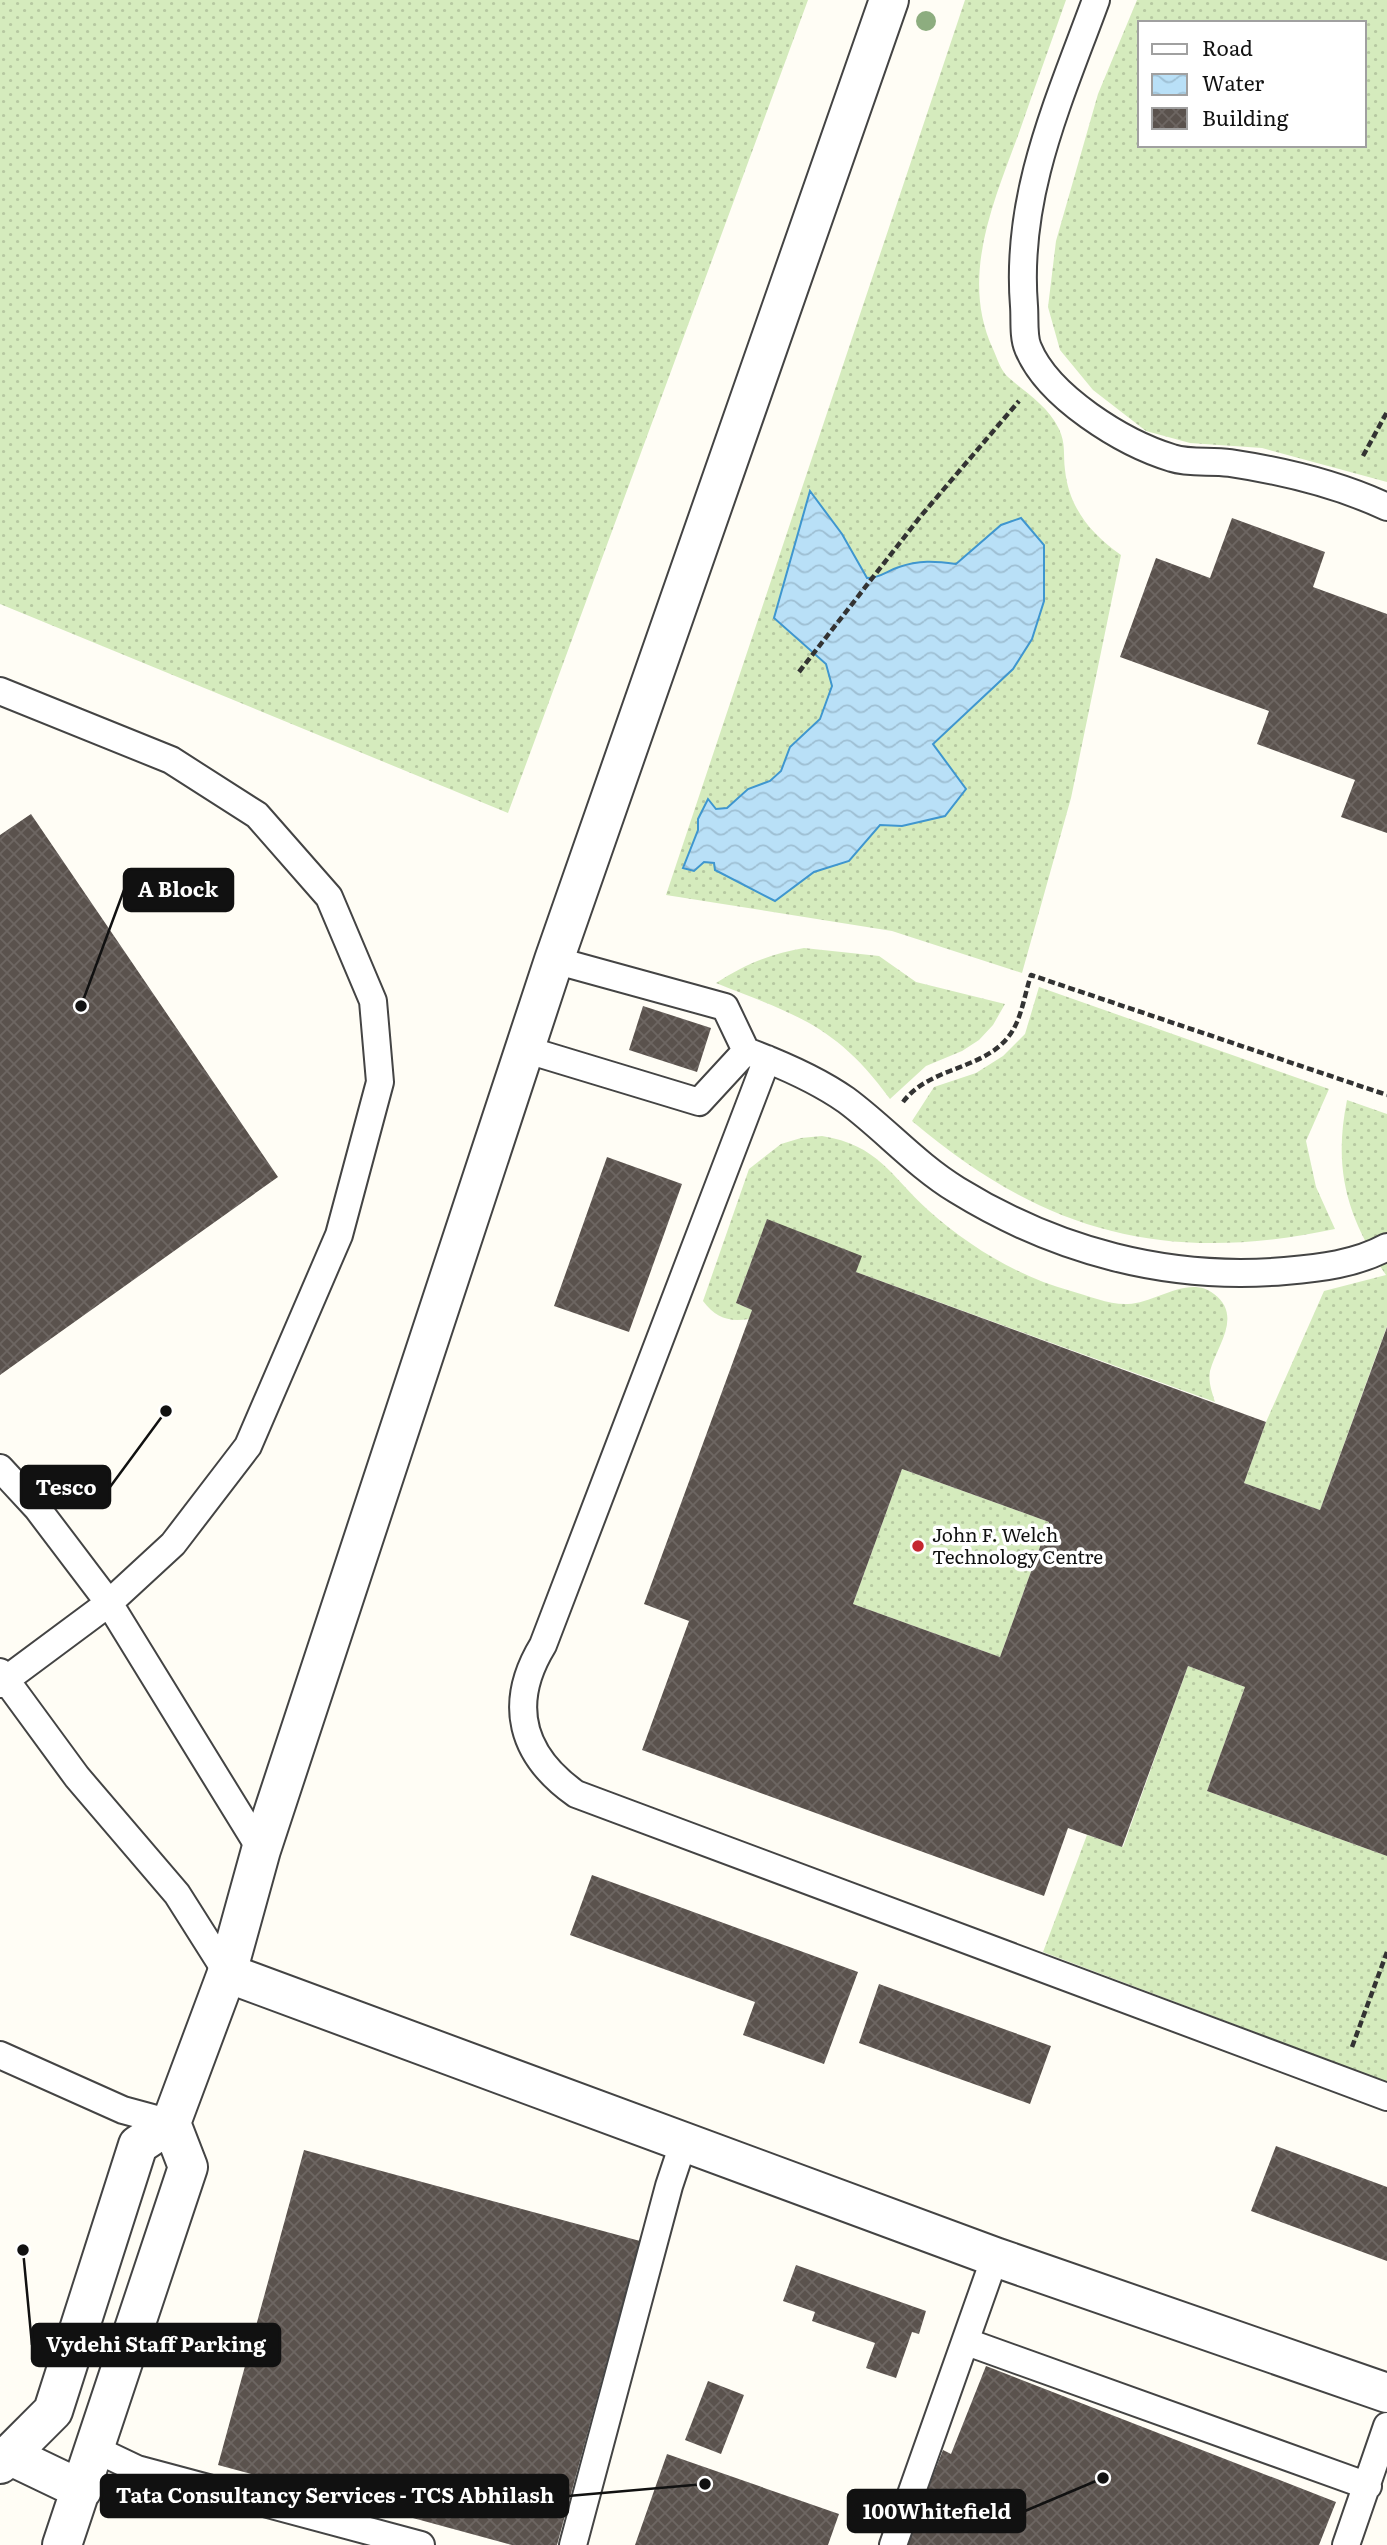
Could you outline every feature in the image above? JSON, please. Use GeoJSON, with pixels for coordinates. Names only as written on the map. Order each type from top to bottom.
{"type":"FeatureCollection","features":[{"type":"Feature","properties":{"kind":"street"},"geometry":{"type":"LineString","coordinates":[[82,2490],[6,2460],[53,2411],[138,2145],[171,2123],[227,1973],[261,1850],[524,1049],[889,0]]}},
{"type":"Feature","properties":{"kind":"street"},"geometry":{"type":"LineString","coordinates":[[227,1973],[995,2257],[1387,2393]]}},
{"type":"Feature","properties":{"kind":"street"},"geometry":{"type":"LineString","coordinates":[[62,2545],[188,2167],[171,2123]]}},
{"type":"Feature","properties":{"kind":"lane"},"geometry":{"type":"LineString","coordinates":[[1096,0],[1037,163],[1029,204],[1023,298],[1027,347],[1044,372],[1075,405],[1106,428],[1139,446],[1175,459],[1276,470],[1343,490],[1387,507]]}},
{"type":"Feature","properties":{"kind":"lane"},"geometry":{"type":"LineString","coordinates":[[0,691],[172,760],[257,815],[329,897],[373,1001],[380,1082],[339,1235],[248,1446],[173,1544],[110,1603],[2,1679],[77,1777],[177,1894],[227,1973]]}},
{"type":"Feature","properties":{"kind":"lane"},"geometry":{"type":"LineString","coordinates":[[554,960],[725,1007],[757,1055],[844,1099],[915,1159],[965,1195],[1043,1235],[1089,1252],[1144,1265],[1233,1273],[1312,1269],[1377,1252]]}},
{"type":"Feature","properties":{"kind":"lane"},"geometry":{"type":"LineString","coordinates":[[524,1049],[699,1102],[757,1055]]}},
{"type":"Feature","properties":{"kind":"lane"},"geometry":{"type":"LineString","coordinates":[[757,1055],[543,1645],[525,1682],[524,1724],[530,1745],[542,1765],[576,1794],[1387,2098]]}},
{"type":"Feature","properties":{"kind":"lane"},"geometry":{"type":"LineString","coordinates":[[0,1468],[37,1508],[110,1603],[261,1850]]}},
{"type":"Feature","properties":{"kind":"lane"},"geometry":{"type":"LineString","coordinates":[[0,2055],[123,2110],[171,2123]]}},
{"type":"Feature","properties":{"kind":"lane"},"geometry":{"type":"LineString","coordinates":[[573,2545],[668,2186],[684,2141]]}},
{"type":"Feature","properties":{"kind":"lane"},"geometry":{"type":"LineString","coordinates":[[893,2545],[995,2257]]}},
{"type":"Feature","properties":{"kind":"lane"},"geometry":{"type":"LineString","coordinates":[[967,2342],[1368,2486]]}},
{"type":"Feature","properties":{"kind":"lane"},"geometry":{"type":"LineString","coordinates":[[1346,2545],[1387,2426]]}},
{"type":"Feature","properties":{"kind":"lane"},"geometry":{"type":"LineString","coordinates":[[95,2449],[137,2469],[421,2545]]}},
{"type":"Feature","properties":{"kind":"path"},"geometry":{"type":"LineString","coordinates":[[799,672],[920,517],[1044,372]]}},
{"type":"Feature","properties":{"kind":"path"},"geometry":{"type":"LineString","coordinates":[[1343,490],[1387,412]]}},
{"type":"Feature","properties":{"kind":"path"},"geometry":{"type":"LineString","coordinates":[[888,1134],[895,1115],[919,1084],[935,1075],[969,1065],[998,1048],[1017,1024],[1031,975],[1387,1095]]}},
{"type":"Feature","properties":{"kind":"path"},"geometry":{"type":"LineString","coordinates":[[1340,2080],[1387,1952]]}},
{"type":"Feature","properties":{"kind":"green space"},"geometry":{"type":"Polygon","coordinates":[[[0,0],[808,0],[508,813],[0,604],[0,0]]]}},
{"type":"Feature","properties":{"kind":"green space"},"geometry":{"type":"Polygon","coordinates":[[[965,0],[1066,0],[992,210],[984,238],[979,294],[983,321],[1003,371],[1043,406],[1059,429],[1067,484],[1077,508],[1091,529],[1121,555],[1071,798],[1022,973],[892,931],[666,895],[965,0]]]}},
{"type":"Feature","properties":{"kind":"green space"},"geometry":{"type":"Polygon","coordinates":[[[1137,0],[1387,0],[1387,482],[1262,448],[1190,443],[1146,431],[1093,390],[1060,350],[1048,307],[1056,241],[1098,94],[1137,0]]]}},
{"type":"Feature","properties":{"kind":"green space"},"geometry":{"type":"Polygon","coordinates":[[[804,948],[879,956],[916,982],[1005,1004],[993,1025],[979,1040],[962,1051],[926,1066],[890,1099],[851,1054],[813,1025],[716,983],[758,961],[804,948]]]}},
{"type":"Feature","properties":{"kind":"green space"},"geometry":{"type":"Polygon","coordinates":[[[1039,987],[1329,1089],[1306,1141],[1316,1187],[1335,1229],[1274,1239],[1216,1243],[1162,1240],[1110,1230],[1059,1214],[1010,1190],[961,1159],[912,1121],[934,1087],[976,1073],[1003,1056],[1025,1034],[1039,987]]]}},
{"type":"Feature","properties":{"kind":"green space"},"geometry":{"type":"Polygon","coordinates":[[[1347,1100],[1387,1114],[1387,1326],[1320,1510],[1244,1483],[1266,1422],[1324,1291],[1386,1275],[1361,1233],[1347,1192],[1342,1148],[1347,1100]]]}},
{"type":"Feature","properties":{"kind":"green space"},"geometry":{"type":"Polygon","coordinates":[[[822,1136],[857,1146],[870,1154],[928,1210],[960,1236],[995,1259],[1032,1278],[1121,1304],[1139,1302],[1183,1288],[1194,1287],[1214,1294],[1227,1312],[1226,1331],[1210,1371],[1215,1402],[856,1272],[767,1220],[736,1303],[752,1310],[749,1319],[735,1320],[718,1315],[703,1301],[749,1169],[781,1144],[822,1136]]]}},
{"type":"Feature","properties":{"kind":"green space"},"geometry":{"type":"Polygon","coordinates":[[[902,1469],[1049,1522],[1000,1657],[853,1604],[902,1469]]]}},
{"type":"Feature","properties":{"kind":"green space"},"geometry":{"type":"Polygon","coordinates":[[[1188,1666],[1245,1687],[1207,1791],[1387,1856],[1387,2082],[1043,1952],[1087,1835],[1123,1847],[1188,1666]]]}},
{"type":"Feature","properties":{"kind":"water"},"geometry":{"type":"Polygon","coordinates":[[[810,491],[842,534],[867,578],[913,563],[956,564],[1001,525],[1021,518],[1044,545],[1044,601],[1032,639],[1013,669],[933,744],[966,789],[945,816],[902,826],[880,825],[849,861],[814,872],[775,901],[715,870],[714,863],[704,862],[694,871],[683,868],[698,830],[698,819],[708,799],[716,809],[727,808],[748,789],[770,781],[781,771],[790,747],[820,719],[832,686],[826,664],[774,618],[810,491]]]}},
{"type":"Feature","properties":{"kind":"building"},"geometry":{"type":"Polygon","coordinates":[[[1232,518],[1325,552],[1313,587],[1387,614],[1387,833],[1341,817],[1355,780],[1257,744],[1269,711],[1120,657],[1156,558],[1210,578],[1232,518]]]}},
{"type":"Feature","properties":{"kind":"building"},"geometry":{"type":"Polygon","coordinates":[[[31,814],[278,1177],[0,1375],[0,835],[31,814]]]}},
{"type":"Feature","properties":{"kind":"building"},"geometry":{"type":"Polygon","coordinates":[[[643,1006],[711,1028],[697,1072],[629,1050],[643,1006]]]}},
{"type":"Feature","properties":{"kind":"building"},"geometry":{"type":"Polygon","coordinates":[[[607,1157],[682,1184],[629,1332],[554,1306],[607,1157]]]}},
{"type":"Feature","properties":{"kind":"building"},"geometry":{"type":"Polygon","coordinates":[[[767,1219],[862,1256],[856,1272],[1266,1422],[1244,1483],[1320,1510],[1387,1327],[1387,1856],[1207,1791],[1245,1687],[1188,1666],[1122,1847],[1068,1828],[1044,1896],[642,1750],[689,1621],[644,1604],[752,1310],[736,1303],[767,1219]],[[902,1469],[853,1604],[1000,1657],[1049,1522],[902,1469]]]}},
{"type":"Feature","properties":{"kind":"building"},"geometry":{"type":"Polygon","coordinates":[[[592,1875],[858,1972],[824,2064],[743,2035],[755,2002],[570,1935],[592,1875]]]}},
{"type":"Feature","properties":{"kind":"building"},"geometry":{"type":"Polygon","coordinates":[[[879,1984],[1051,2046],[1030,2104],[859,2043],[879,1984]]]}},
{"type":"Feature","properties":{"kind":"building"},"geometry":{"type":"Polygon","coordinates":[[[1276,2146],[1387,2187],[1387,2261],[1251,2211],[1276,2146]]]}},
{"type":"Feature","properties":{"kind":"building"},"geometry":{"type":"Polygon","coordinates":[[[304,2150],[640,2241],[557,2545],[512,2545],[218,2465],[304,2150]]]}},
{"type":"Feature","properties":{"kind":"building"},"geometry":{"type":"Polygon","coordinates":[[[796,2265],[926,2311],[919,2334],[912,2332],[896,2378],[866,2368],[875,2343],[812,2321],[815,2312],[783,2301],[796,2265]]]}},
{"type":"Feature","properties":{"kind":"building"},"geometry":{"type":"Polygon","coordinates":[[[986,2366],[1336,2502],[1319,2545],[906,2545],[943,2450],[951,2454],[986,2366]]]}},
{"type":"Feature","properties":{"kind":"building"},"geometry":{"type":"Polygon","coordinates":[[[708,2381],[744,2395],[721,2454],[685,2440],[708,2381]]]}},
{"type":"Feature","properties":{"kind":"building"},"geometry":{"type":"Polygon","coordinates":[[[667,2454],[839,2514],[828,2545],[635,2545],[667,2454]]]}},
{"type":"Feature","properties":{"kind":"place","name":"A Block"},"geometry":{"type":"Point","coordinates":[81,1006]}},
{"type":"Feature","properties":{"kind":"place","name":"Tesco"},"geometry":{"type":"Point","coordinates":[166,1411]}},
{"type":"Feature","properties":{"kind":"place","name":"John F. Welch Technology Centre"},"geometry":{"type":"Point","coordinates":[918,1546]}},
{"type":"Feature","properties":{"kind":"place","name":"Vydehi Staff Parking"},"geometry":{"type":"Point","coordinates":[23,2250]}},
{"type":"Feature","properties":{"kind":"place","name":"100Whitefield"},"geometry":{"type":"Point","coordinates":[1103,2478]}},
{"type":"Feature","properties":{"kind":"place","name":"Tata Consultancy Services - TCS Abhilash"},"geometry":{"type":"Point","coordinates":[705,2484]}}]}
